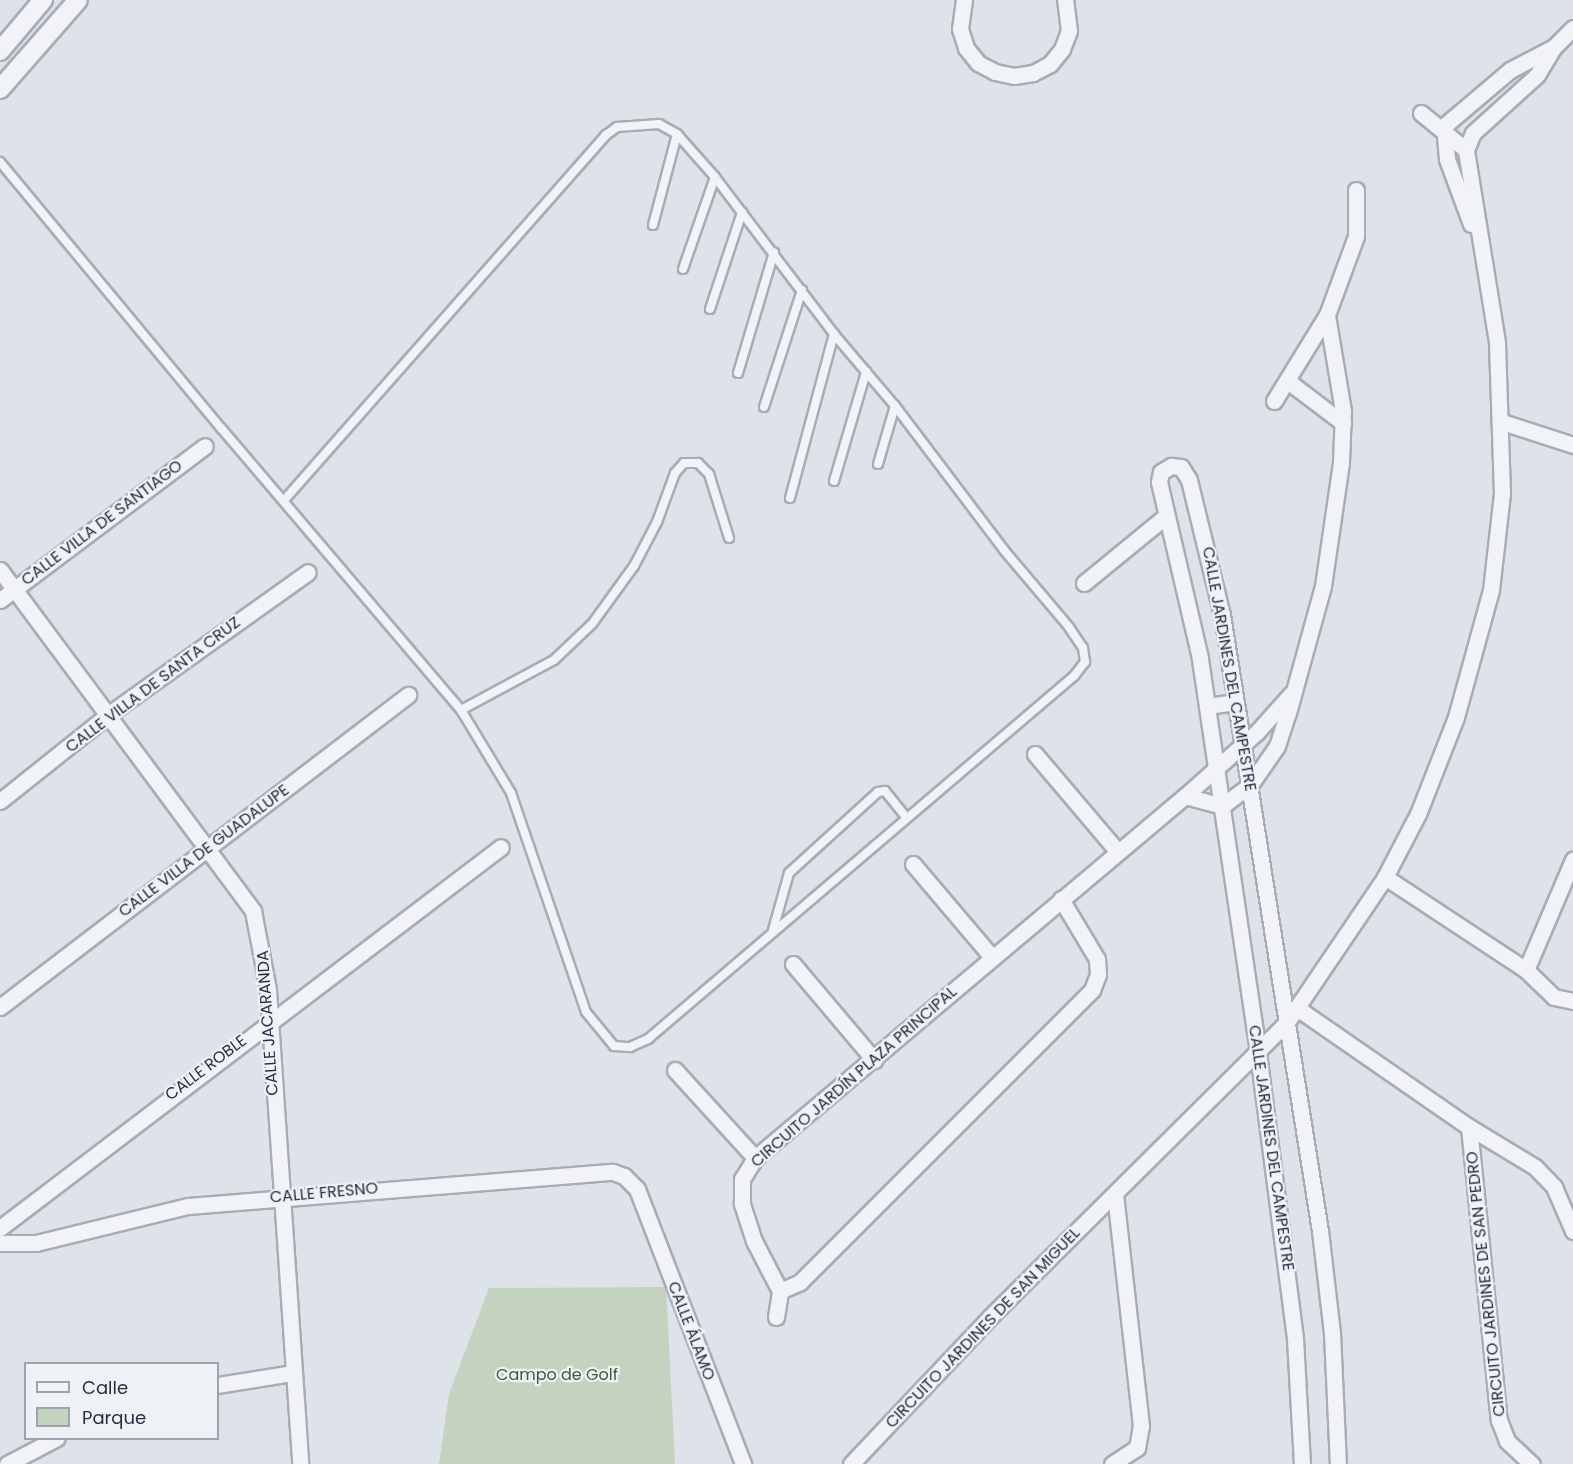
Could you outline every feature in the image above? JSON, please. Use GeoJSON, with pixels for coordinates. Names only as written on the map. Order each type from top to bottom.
{"type":"FeatureCollection","features":[{"type":"Feature","properties":{"kind":"street"},"geometry":{"type":"LineString","coordinates":[[0,51],[43,0]]}},
{"type":"Feature","properties":{"kind":"street"},"geometry":{"type":"LineString","coordinates":[[0,89],[78,0]]}},
{"type":"Feature","properties":{"kind":"street"},"geometry":{"type":"LineString","coordinates":[[964,0],[960,29],[966,48],[987,68],[1014,76],[1033,73],[1050,64],[1062,49],[1069,31],[1065,0]]}},
{"type":"Feature","properties":{"kind":"street"},"geometry":{"type":"LineString","coordinates":[[1478,234],[1466,150],[1473,133],[1537,75],[1554,47],[1573,28]]}},
{"type":"Feature","properties":{"kind":"street"},"geometry":{"type":"LineString","coordinates":[[1478,234],[1458,191],[1442,133],[1450,117],[1502,76],[1535,54],[1554,47]]}},
{"type":"Feature","properties":{"kind":"street"},"geometry":{"type":"LineString","coordinates":[[1421,113],[1442,133],[1466,150]]}},
{"type":"Feature","properties":{"kind":"street"},"geometry":{"type":"LineString","coordinates":[[1274,400],[1289,382],[1328,315],[1356,237],[1356,190]]}},
{"type":"Feature","properties":{"kind":"street","name":"CIRCUITO JARDINES DE SAN MIGUEL"},"geometry":{"type":"LineString","coordinates":[[851,1464],[990,1317],[1287,1022],[1385,877],[1440,760],[1491,590],[1502,494],[1502,422],[1497,342],[1478,234]]}},
{"type":"Feature","properties":{"kind":"street"},"geometry":{"type":"LineString","coordinates":[[1185,796],[1221,806],[1250,784],[1277,746],[1323,586],[1338,489],[1343,423],[1338,367],[1328,315]]}},
{"type":"Feature","properties":{"kind":"street"},"geometry":{"type":"LineString","coordinates":[[1289,382],[1343,423]]}},
{"type":"Feature","properties":{"kind":"street"},"geometry":{"type":"LineString","coordinates":[[1502,422],[1573,445]]}},
{"type":"Feature","properties":{"kind":"street","name":"CALLE VILLA DE SANTIAGO"},"geometry":{"type":"LineString","coordinates":[[0,600],[205,446]]}},
{"type":"Feature","properties":{"kind":"street","name":"CALLE JARDINES DEL CAMPESTRE"},"geometry":{"type":"LineString","coordinates":[[1302,1464],[1295,1338],[1258,1052],[1191,610],[1166,516],[1159,477],[1165,468],[1179,465],[1189,480],[1210,552],[1236,702],[1241,747],[1250,784],[1332,1333],[1338,1464]]}},
{"type":"Feature","properties":{"kind":"street"},"geometry":{"type":"LineString","coordinates":[[1084,583],[1166,516]]}},
{"type":"Feature","properties":{"kind":"street","name":"CALLE JACARANDA"},"geometry":{"type":"LineString","coordinates":[[0,570],[210,848],[253,910],[264,955],[270,1020],[279,1197],[300,1464]]}},
{"type":"Feature","properties":{"kind":"street","name":"CALLE VILLA DE SANTA CRUZ"},"geometry":{"type":"LineString","coordinates":[[0,801],[109,714],[308,572]]}},
{"type":"Feature","properties":{"kind":"street","name":"CIRCUITO JARDÍN PLAZA PRINCIPAL"},"geometry":{"type":"LineString","coordinates":[[780,1292],[754,1241],[742,1203],[742,1179],[755,1158],[1185,796],[1241,747],[1291,694]]}},
{"type":"Feature","properties":{"kind":"street","name":"CALLE VILLA DE GUADALUPE"},"geometry":{"type":"LineString","coordinates":[[0,1007],[408,695]]}},
{"type":"Feature","properties":{"kind":"street"},"geometry":{"type":"LineString","coordinates":[[1207,706],[1236,702]]}},
{"type":"Feature","properties":{"kind":"street"},"geometry":{"type":"LineString","coordinates":[[1035,754],[1118,852]]}},
{"type":"Feature","properties":{"kind":"street","name":"CALLE ROBLE"},"geometry":{"type":"LineString","coordinates":[[0,1228],[270,1020],[501,847]]}},
{"type":"Feature","properties":{"kind":"street"},"geometry":{"type":"LineString","coordinates":[[1526,970],[1573,861]]}},
{"type":"Feature","properties":{"kind":"street"},"geometry":{"type":"LineString","coordinates":[[913,864],[992,957]]}},
{"type":"Feature","properties":{"kind":"street"},"geometry":{"type":"LineString","coordinates":[[1385,877],[1526,970],[1554,996],[1573,1001]]}},
{"type":"Feature","properties":{"kind":"street"},"geometry":{"type":"LineString","coordinates":[[776,1317],[780,1292],[800,1282],[1092,990],[1098,974],[1097,959],[1061,899]]}},
{"type":"Feature","properties":{"kind":"street"},"geometry":{"type":"LineString","coordinates":[[793,964],[874,1060]]}},
{"type":"Feature","properties":{"kind":"street","name":"CIRCUITO JARDINES DE SAN PEDRO"},"geometry":{"type":"LineString","coordinates":[[1297,1008],[1544,1176],[1563,1204],[1573,1231]]}},
{"type":"Feature","properties":{"kind":"street"},"geometry":{"type":"LineString","coordinates":[[675,1070],[755,1158]]}},
{"type":"Feature","properties":{"kind":"street","name":"CIRCUITO JARDINES DE SAN PEDRO"},"geometry":{"type":"LineString","coordinates":[[1469,1127],[1499,1420],[1507,1441],[1532,1464]]}},
{"type":"Feature","properties":{"kind":"street","name":"CALLE FRESNO"},"geometry":{"type":"LineString","coordinates":[[0,1244],[36,1243],[188,1206],[613,1172],[633,1184],[641,1197]]}},
{"type":"Feature","properties":{"kind":"street"},"geometry":{"type":"LineString","coordinates":[[1112,1464],[1137,1448],[1142,1426],[1115,1194]]}},
{"type":"Feature","properties":{"kind":"street","name":"CALLE ÁLAMO"},"geometry":{"type":"LineString","coordinates":[[641,1197],[743,1464]]}},
{"type":"Feature","properties":{"kind":"street"},"geometry":{"type":"LineString","coordinates":[[219,1385],[292,1373]]}},
{"type":"Feature","properties":{"kind":"street"},"geometry":{"type":"LineString","coordinates":[[7,1464],[53,1440]]}},
{"type":"Feature","properties":{"kind":"lane"},"geometry":{"type":"LineString","coordinates":[[0,162],[284,500],[461,710],[510,793],[575,989],[586,1012],[606,1040],[622,1048],[648,1039],[773,930],[1074,676],[1082,668],[1085,654],[1069,627],[1004,550],[895,406],[834,334],[715,177],[677,134],[659,124],[647,123],[618,127],[606,135],[284,500]]}},
{"type":"Feature","properties":{"kind":"lane"},"geometry":{"type":"LineString","coordinates":[[653,225],[677,134]]}},
{"type":"Feature","properties":{"kind":"lane"},"geometry":{"type":"LineString","coordinates":[[683,268],[715,177]]}},
{"type":"Feature","properties":{"kind":"lane"},"geometry":{"type":"LineString","coordinates":[[710,309],[742,212]]}},
{"type":"Feature","properties":{"kind":"lane"},"geometry":{"type":"LineString","coordinates":[[738,373],[774,252]]}},
{"type":"Feature","properties":{"kind":"lane"},"geometry":{"type":"LineString","coordinates":[[764,406],[802,290]]}},
{"type":"Feature","properties":{"kind":"lane"},"geometry":{"type":"LineString","coordinates":[[789,498],[834,334]]}},
{"type":"Feature","properties":{"kind":"lane"},"geometry":{"type":"LineString","coordinates":[[834,482],[866,372]]}},
{"type":"Feature","properties":{"kind":"lane"},"geometry":{"type":"LineString","coordinates":[[878,464],[895,406]]}},
{"type":"Feature","properties":{"kind":"lane"},"geometry":{"type":"LineString","coordinates":[[461,710],[554,660],[592,624],[634,566],[657,522],[680,465],[694,462],[705,468],[720,501],[729,538]]}},
{"type":"Feature","properties":{"kind":"lane"},"geometry":{"type":"LineString","coordinates":[[773,930],[791,870],[878,792],[885,792],[906,817]]}},
{"type":"Feature","properties":{"kind":"green space","name":"Campo de Golf"},"geometry":{"type":"Polygon","coordinates":[[[666,1287],[675,1464],[439,1464],[449,1394],[489,1288],[666,1287]]]}}]}
